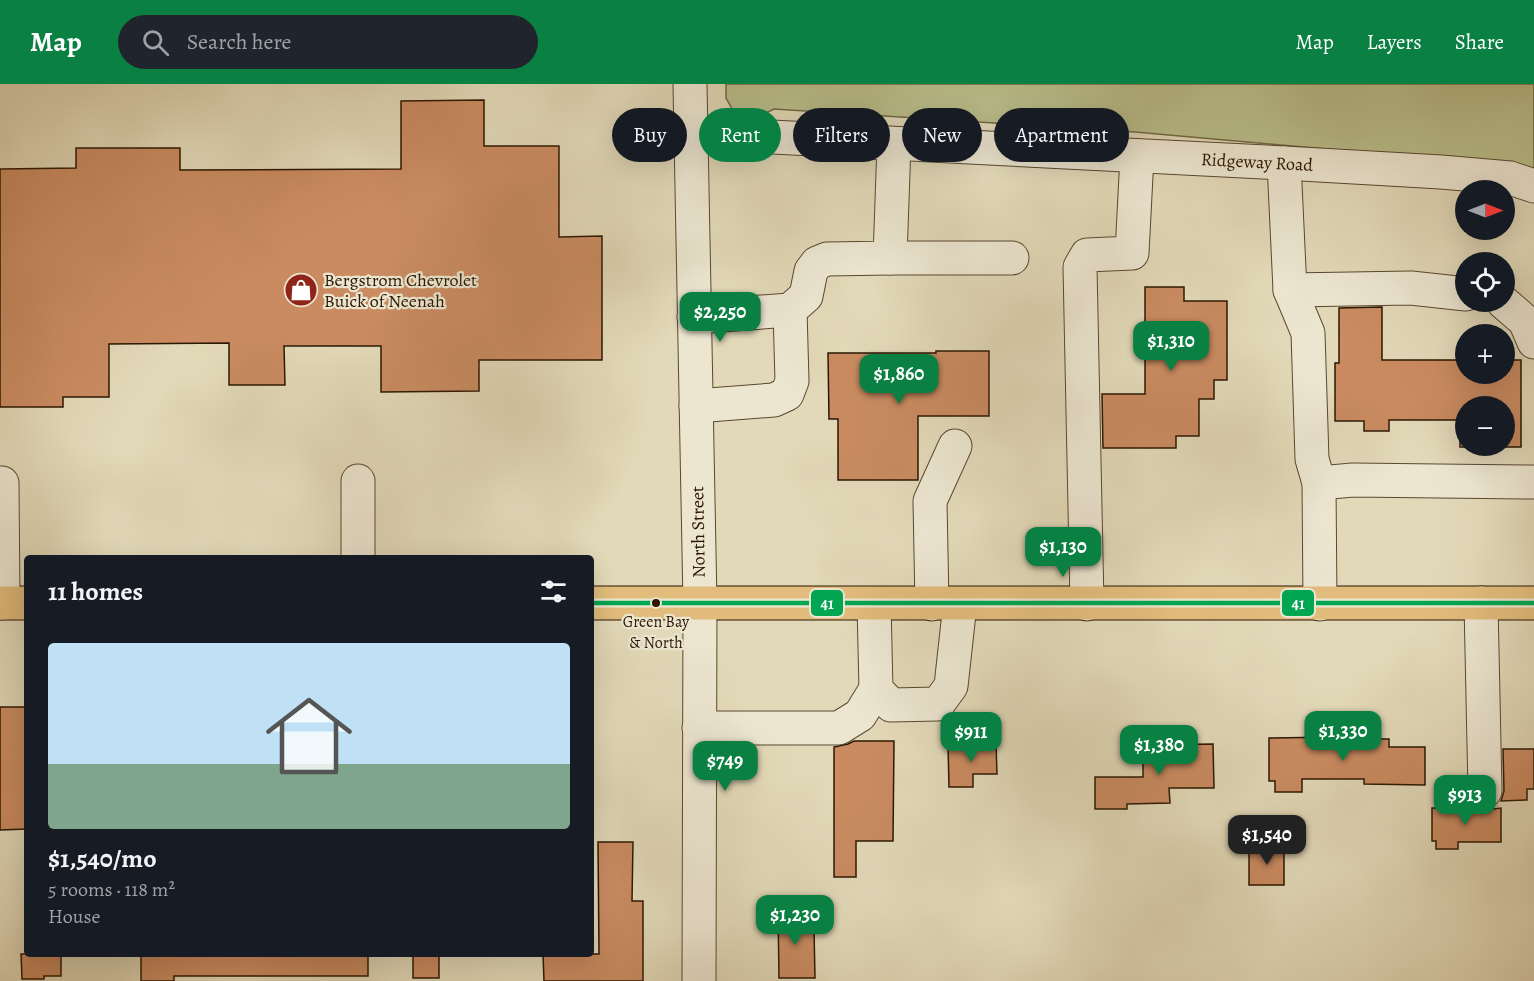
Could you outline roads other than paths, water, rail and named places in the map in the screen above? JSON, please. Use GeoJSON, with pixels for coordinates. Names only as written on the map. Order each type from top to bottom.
{"type":"FeatureCollection","features":[{"type":"Feature","properties":{"kind":"main road"},"geometry":{"type":"LineString","coordinates":[[594,603],[1534,603]]}},
{"type":"Feature","properties":{"kind":"street","name":"North Street"},"geometry":{"type":"LineString","coordinates":[[690,84],[700,603],[699,981]]}},
{"type":"Feature","properties":{"kind":"street","name":"Ridgeway Road"},"geometry":{"type":"LineString","coordinates":[[691,133],[1441,172],[1510,178],[1534,186]]}},
{"type":"Feature","properties":{"kind":"street"},"geometry":{"type":"LineString","coordinates":[[890,258],[894,144]]}},
{"type":"Feature","properties":{"kind":"street"},"geometry":{"type":"LineString","coordinates":[[1087,604],[1080,267],[1087,255],[1132,253],[1137,156]]}},
{"type":"Feature","properties":{"kind":"street"},"geometry":{"type":"LineString","coordinates":[[1284,163],[1290,290],[1308,333],[1312,459],[1319,483],[1320,604]]}},
{"type":"Feature","properties":{"kind":"street"},"geometry":{"type":"LineString","coordinates":[[694,317],[790,310],[806,297],[811,271],[817,263],[827,259],[1012,258]]}},
{"type":"Feature","properties":{"kind":"street"},"geometry":{"type":"LineString","coordinates":[[1290,290],[1411,288],[1455,293]]}},
{"type":"Feature","properties":{"kind":"street"},"geometry":{"type":"LineString","coordinates":[[696,406],[774,400],[786,394],[792,381],[790,310]]}},
{"type":"Feature","properties":{"kind":"street"},"geometry":{"type":"LineString","coordinates":[[1515,312],[1525,321],[1534,342]]}},
{"type":"Feature","properties":{"kind":"street"},"geometry":{"type":"LineString","coordinates":[[876,689],[891,705],[938,704],[951,686],[946,604],[930,501],[955,446]]}},
{"type":"Feature","properties":{"kind":"street"},"geometry":{"type":"LineString","coordinates":[[1319,483],[1353,480],[1534,482]]}},
{"type":"Feature","properties":{"kind":"street"},"geometry":{"type":"LineString","coordinates":[[357,481],[358,555]]}},
{"type":"Feature","properties":{"kind":"street"},"geometry":{"type":"LineString","coordinates":[[2,483],[10,603]]}},
{"type":"Feature","properties":{"kind":"street"},"geometry":{"type":"LineString","coordinates":[[1481,603],[1485,791]]}},
{"type":"Feature","properties":{"kind":"street"},"geometry":{"type":"LineString","coordinates":[[699,728],[839,728],[860,715],[876,689],[874,604]]}},
{"type":"Feature","properties":{"kind":"place","name":"Bergstrom Chevrolet Buick of Neenah"},"geometry":{"type":"Point","coordinates":[301,290]}},
{"type":"Feature","properties":{"kind":"place","name":"Green Bay & North"},"geometry":{"type":"Point","coordinates":[656,603]}}]}
